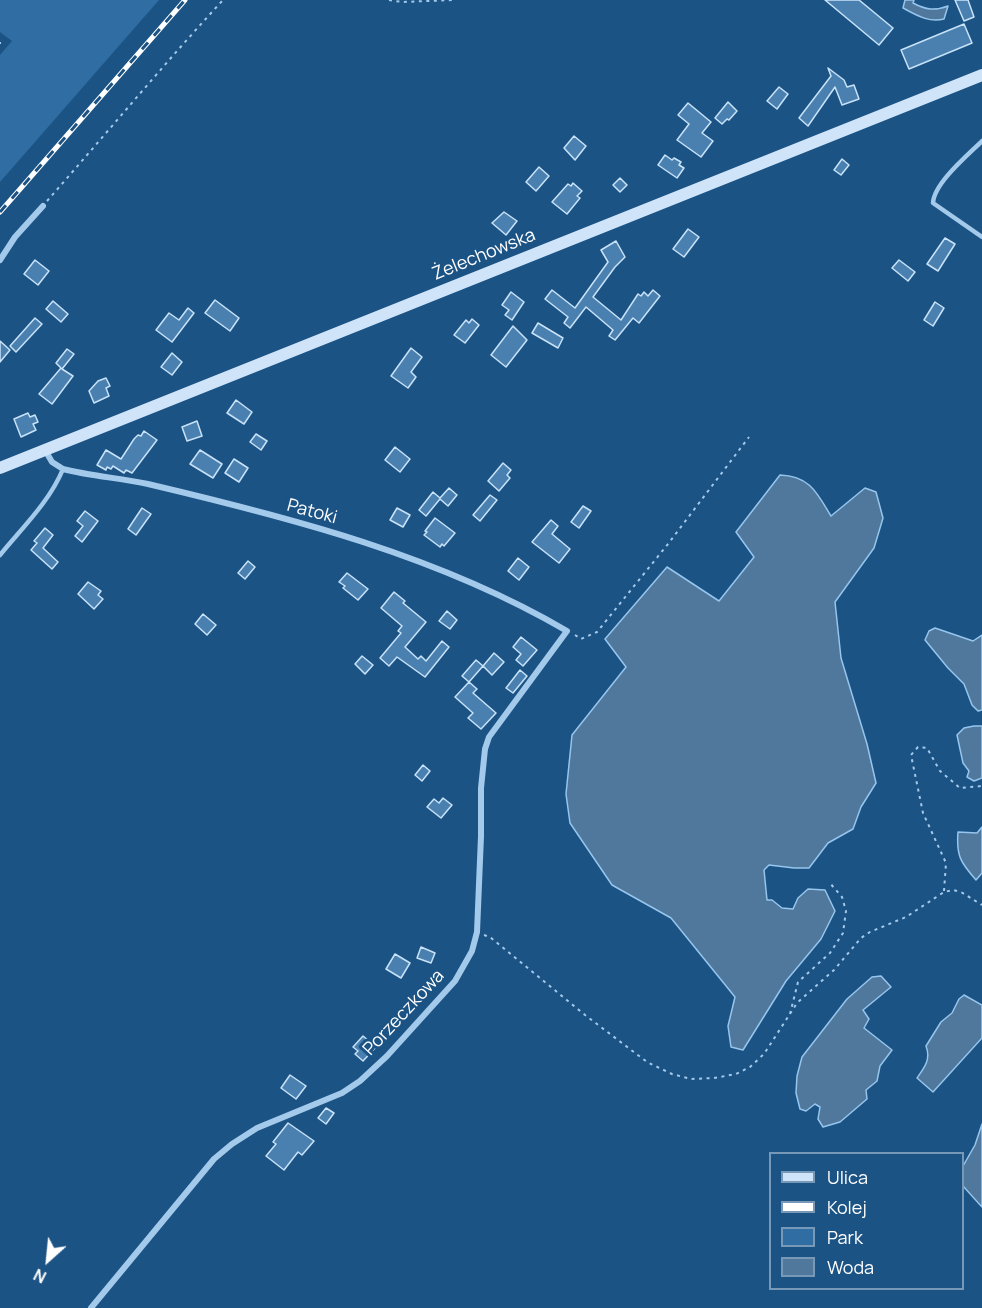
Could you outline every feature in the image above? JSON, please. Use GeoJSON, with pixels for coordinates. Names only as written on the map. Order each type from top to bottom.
{"type":"FeatureCollection","features":[{"type":"Feature","properties":{"kind":"main road","name":"Żelechowska"},"geometry":{"type":"LineString","coordinates":[[0,468],[982,75]]}},
{"type":"Feature","properties":{"kind":"street"},"geometry":{"type":"LineString","coordinates":[[0,260],[15,237],[43,206]]}},
{"type":"Feature","properties":{"kind":"street"},"geometry":{"type":"LineString","coordinates":[[45,449],[52,462],[63,469]]}},
{"type":"Feature","properties":{"kind":"street","name":"Patoki"},"geometry":{"type":"LineString","coordinates":[[63,469],[145,484],[355,539],[461,579],[542,616],[567,631]]}},
{"type":"Feature","properties":{"kind":"street","name":"Porzeczkowa"},"geometry":{"type":"LineString","coordinates":[[91,1308],[214,1160],[232,1144],[257,1128],[342,1093],[360,1081],[387,1056],[455,981],[472,951],[477,932],[484,749],[489,737],[567,631]]}},
{"type":"Feature","properties":{"kind":"lane"},"geometry":{"type":"LineString","coordinates":[[982,141],[940,186],[933,198],[933,203],[982,237]]}},
{"type":"Feature","properties":{"kind":"lane"},"geometry":{"type":"LineString","coordinates":[[0,555],[57,483],[63,469]]}},
{"type":"Feature","properties":{"kind":"path"},"geometry":{"type":"LineString","coordinates":[[43,206],[223,0]]}},
{"type":"Feature","properties":{"kind":"path"},"geometry":{"type":"LineString","coordinates":[[389,0],[413,2],[453,0]]}},
{"type":"Feature","properties":{"kind":"path"},"geometry":{"type":"LineString","coordinates":[[567,631],[581,639],[597,632],[668,544],[749,436]]}},
{"type":"Feature","properties":{"kind":"path"},"geometry":{"type":"LineString","coordinates":[[944,892],[946,863],[923,813],[911,755],[918,747],[927,748],[940,771],[960,788],[982,786]]}},
{"type":"Feature","properties":{"kind":"path"},"geometry":{"type":"LineString","coordinates":[[789,1017],[798,982],[830,953],[843,933],[846,911],[842,897],[829,882]]}},
{"type":"Feature","properties":{"kind":"path"},"geometry":{"type":"LineString","coordinates":[[477,932],[490,937],[585,1015],[647,1062],[672,1074],[691,1079],[714,1078],[736,1074],[750,1067],[764,1054],[797,1003],[834,970],[861,938],[870,932],[906,917],[944,892],[953,890],[961,892],[982,905]]}},
{"type":"Feature","properties":{"kind":"green space"},"geometry":{"type":"Polygon","coordinates":[[[0,0],[159,0],[0,182],[0,55],[12,41],[0,32],[0,0]]]}},
{"type":"Feature","properties":{"kind":"water"},"geometry":{"type":"Polygon","coordinates":[[[905,0],[914,0],[913,3],[930,9],[948,6],[944,19],[933,20],[923,18],[903,8],[905,0]]]}},
{"type":"Feature","properties":{"kind":"water"},"geometry":{"type":"Polygon","coordinates":[[[780,475],[806,482],[817,493],[831,516],[865,488],[876,492],[883,518],[874,548],[835,602],[841,658],[867,744],[876,783],[861,807],[853,829],[828,843],[809,868],[769,865],[764,870],[767,900],[772,900],[782,908],[793,909],[798,898],[808,889],[825,890],[835,911],[821,939],[786,981],[743,1050],[731,1047],[728,1026],[735,997],[671,918],[612,885],[570,823],[566,794],[572,735],[626,667],[605,639],[667,567],[719,601],[754,557],[736,532],[780,475]]]}},
{"type":"Feature","properties":{"kind":"water"},"geometry":{"type":"Polygon","coordinates":[[[935,628],[973,641],[982,635],[982,710],[978,711],[972,705],[964,684],[925,640],[929,631],[935,628]]]}},
{"type":"Feature","properties":{"kind":"water"},"geometry":{"type":"Polygon","coordinates":[[[982,726],[982,778],[974,781],[967,777],[969,771],[963,763],[957,735],[964,728],[982,726]]]}},
{"type":"Feature","properties":{"kind":"water"},"geometry":{"type":"Polygon","coordinates":[[[982,827],[982,873],[976,880],[961,859],[958,832],[977,833],[982,827]]]}},
{"type":"Feature","properties":{"kind":"water"},"geometry":{"type":"Polygon","coordinates":[[[881,976],[891,987],[863,1010],[869,1019],[864,1028],[892,1050],[880,1066],[877,1081],[866,1090],[867,1099],[840,1122],[823,1127],[818,1119],[820,1107],[815,1104],[806,1111],[800,1109],[796,1093],[797,1076],[802,1057],[847,999],[872,977],[881,976]]]}},
{"type":"Feature","properties":{"kind":"water"},"geometry":{"type":"Polygon","coordinates":[[[964,995],[982,1005],[982,1038],[933,1092],[917,1078],[927,1059],[926,1046],[941,1022],[952,1013],[959,999],[964,995]]]}},
{"type":"Feature","properties":{"kind":"water"},"geometry":{"type":"Polygon","coordinates":[[[982,1124],[982,1207],[964,1187],[964,1164],[975,1145],[982,1124]]]}},
{"type":"Feature","properties":{"kind":"building"},"geometry":{"type":"Polygon","coordinates":[[[825,0],[859,0],[893,28],[879,45],[825,0]]]}},
{"type":"Feature","properties":{"kind":"building"},"geometry":{"type":"Polygon","coordinates":[[[955,0],[968,0],[974,17],[964,21],[955,0]]]}},
{"type":"Feature","properties":{"kind":"building"},"geometry":{"type":"Polygon","coordinates":[[[964,24],[972,43],[909,69],[901,50],[964,24]]]}},
{"type":"Feature","properties":{"kind":"building"},"geometry":{"type":"Polygon","coordinates":[[[828,68],[844,80],[847,87],[854,85],[859,99],[842,105],[835,87],[808,126],[799,118],[831,76],[828,68]]]}},
{"type":"Feature","properties":{"kind":"building"},"geometry":{"type":"Polygon","coordinates":[[[779,87],[788,94],[777,109],[767,101],[779,87]]]}},
{"type":"Feature","properties":{"kind":"building"},"geometry":{"type":"Polygon","coordinates":[[[728,102],[737,111],[722,124],[715,118],[728,102]]]}},
{"type":"Feature","properties":{"kind":"building"},"geometry":{"type":"Polygon","coordinates":[[[688,103],[711,122],[702,133],[713,141],[701,157],[677,140],[689,124],[678,115],[688,103]]]}},
{"type":"Feature","properties":{"kind":"building"},"geometry":{"type":"Polygon","coordinates":[[[574,136],[586,146],[575,160],[564,148],[574,136]]]}},
{"type":"Feature","properties":{"kind":"building"},"geometry":{"type":"Polygon","coordinates":[[[665,155],[681,162],[679,165],[684,168],[677,178],[658,165],[665,155]]]}},
{"type":"Feature","properties":{"kind":"building"},"geometry":{"type":"Polygon","coordinates":[[[842,159],[849,165],[841,175],[834,170],[842,159]]]}},
{"type":"Feature","properties":{"kind":"building"},"geometry":{"type":"Polygon","coordinates":[[[539,167],[549,176],[536,191],[526,182],[539,167]]]}},
{"type":"Feature","properties":{"kind":"building"},"geometry":{"type":"Polygon","coordinates":[[[620,178],[627,185],[620,192],[613,185],[620,178]]]}},
{"type":"Feature","properties":{"kind":"building"},"geometry":{"type":"Polygon","coordinates":[[[573,183],[582,191],[577,196],[580,198],[567,214],[552,202],[568,184],[571,186],[573,183]]]}},
{"type":"Feature","properties":{"kind":"building"},"geometry":{"type":"Polygon","coordinates":[[[504,212],[517,221],[506,235],[492,223],[504,212]]]}},
{"type":"Feature","properties":{"kind":"building"},"geometry":{"type":"Polygon","coordinates":[[[688,229],[699,237],[684,257],[673,249],[688,229]]]}},
{"type":"Feature","properties":{"kind":"building"},"geometry":{"type":"Polygon","coordinates":[[[945,238],[955,244],[938,271],[927,264],[945,238]]]}},
{"type":"Feature","properties":{"kind":"building"},"geometry":{"type":"Polygon","coordinates":[[[616,241],[625,257],[593,297],[621,320],[638,294],[641,296],[644,292],[648,296],[653,290],[660,296],[639,323],[633,318],[615,340],[609,336],[613,330],[586,307],[570,328],[564,323],[568,317],[545,299],[552,290],[575,308],[608,262],[601,250],[616,241]]]}},
{"type":"Feature","properties":{"kind":"building"},"geometry":{"type":"Polygon","coordinates":[[[35,260],[49,271],[38,285],[24,274],[35,260]]]}},
{"type":"Feature","properties":{"kind":"building"},"geometry":{"type":"Polygon","coordinates":[[[899,260],[915,272],[908,281],[892,268],[899,260]]]}},
{"type":"Feature","properties":{"kind":"building"},"geometry":{"type":"Polygon","coordinates":[[[511,292],[524,302],[512,320],[505,315],[509,310],[502,305],[511,292]]]}},
{"type":"Feature","properties":{"kind":"building"},"geometry":{"type":"Polygon","coordinates":[[[215,300],[239,318],[230,331],[205,313],[215,300]]]}},
{"type":"Feature","properties":{"kind":"building"},"geometry":{"type":"Polygon","coordinates":[[[53,301],[68,314],[61,322],[46,309],[53,301]]]}},
{"type":"Feature","properties":{"kind":"building"},"geometry":{"type":"Polygon","coordinates":[[[935,302],[944,308],[933,326],[924,320],[935,302]]]}},
{"type":"Feature","properties":{"kind":"building"},"geometry":{"type":"Polygon","coordinates":[[[188,308],[194,313],[172,342],[156,330],[169,313],[179,320],[188,308]]]}},
{"type":"Feature","properties":{"kind":"building"},"geometry":{"type":"Polygon","coordinates":[[[35,318],[42,324],[16,352],[10,346],[35,318]]]}},
{"type":"Feature","properties":{"kind":"building"},"geometry":{"type":"Polygon","coordinates":[[[472,319],[479,325],[465,343],[454,335],[466,320],[469,323],[472,319]]]}},
{"type":"Feature","properties":{"kind":"building"},"geometry":{"type":"Polygon","coordinates":[[[538,323],[563,338],[558,348],[532,333],[538,323]]]}},
{"type":"Feature","properties":{"kind":"building"},"geometry":{"type":"Polygon","coordinates":[[[513,326],[527,340],[506,367],[491,355],[513,326]]]}},
{"type":"Feature","properties":{"kind":"building"},"geometry":{"type":"Polygon","coordinates":[[[0,341],[10,350],[0,362],[0,341]]]}},
{"type":"Feature","properties":{"kind":"building"},"geometry":{"type":"Polygon","coordinates":[[[411,348],[422,357],[411,372],[416,377],[408,388],[391,376],[411,348]]]}},
{"type":"Feature","properties":{"kind":"building"},"geometry":{"type":"Polygon","coordinates":[[[67,349],[74,354],[62,369],[73,376],[52,404],[39,394],[61,368],[56,363],[67,349]]]}},
{"type":"Feature","properties":{"kind":"building"},"geometry":{"type":"Polygon","coordinates":[[[172,353],[182,362],[172,375],[161,367],[172,353]]]}},
{"type":"Feature","properties":{"kind":"building"},"geometry":{"type":"Polygon","coordinates":[[[106,378],[110,386],[106,388],[109,396],[94,403],[89,391],[98,381],[106,378]]]}},
{"type":"Feature","properties":{"kind":"building"},"geometry":{"type":"Polygon","coordinates":[[[236,400],[252,412],[244,424],[227,413],[236,400]]]}},
{"type":"Feature","properties":{"kind":"building"},"geometry":{"type":"Polygon","coordinates":[[[28,413],[30,417],[35,415],[38,422],[33,424],[36,430],[21,437],[14,419],[28,413]]]}},
{"type":"Feature","properties":{"kind":"building"},"geometry":{"type":"Polygon","coordinates":[[[197,421],[202,436],[187,441],[182,427],[197,421]]]}},
{"type":"Feature","properties":{"kind":"building"},"geometry":{"type":"Polygon","coordinates":[[[144,431],[157,440],[132,473],[126,470],[124,473],[113,466],[111,469],[107,467],[106,470],[97,465],[106,450],[121,459],[134,439],[138,435],[141,436],[144,431]]]}},
{"type":"Feature","properties":{"kind":"building"},"geometry":{"type":"Polygon","coordinates":[[[256,434],[267,441],[261,450],[250,442],[256,434]]]}},
{"type":"Feature","properties":{"kind":"building"},"geometry":{"type":"Polygon","coordinates":[[[395,447],[410,459],[400,472],[385,460],[395,447]]]}},
{"type":"Feature","properties":{"kind":"building"},"geometry":{"type":"Polygon","coordinates":[[[200,450],[222,464],[213,478],[190,464],[200,450]]]}},
{"type":"Feature","properties":{"kind":"building"},"geometry":{"type":"Polygon","coordinates":[[[234,459],[248,468],[239,482],[225,473],[234,459]]]}},
{"type":"Feature","properties":{"kind":"building"},"geometry":{"type":"Polygon","coordinates":[[[503,463],[511,470],[507,475],[510,478],[499,491],[488,481],[503,463]]]}},
{"type":"Feature","properties":{"kind":"building"},"geometry":{"type":"Polygon","coordinates":[[[449,488],[457,495],[448,506],[440,499],[426,516],[419,510],[433,492],[440,498],[449,488]]]}},
{"type":"Feature","properties":{"kind":"building"},"geometry":{"type":"Polygon","coordinates":[[[490,495],[497,500],[480,521],[473,515],[490,495]]]}},
{"type":"Feature","properties":{"kind":"building"},"geometry":{"type":"Polygon","coordinates":[[[583,506],[591,511],[579,528],[571,522],[583,506]]]}},
{"type":"Feature","properties":{"kind":"building"},"geometry":{"type":"Polygon","coordinates":[[[142,508],[151,514],[136,535],[128,529],[142,508]]]}},
{"type":"Feature","properties":{"kind":"building"},"geometry":{"type":"Polygon","coordinates":[[[397,508],[410,515],[403,527],[390,520],[397,508]]]}},
{"type":"Feature","properties":{"kind":"building"},"geometry":{"type":"Polygon","coordinates":[[[85,511],[98,521],[82,542],[75,536],[83,526],[77,521],[85,511]]]}},
{"type":"Feature","properties":{"kind":"building"},"geometry":{"type":"Polygon","coordinates":[[[435,518],[455,533],[444,546],[442,544],[440,547],[424,535],[435,518]]]}},
{"type":"Feature","properties":{"kind":"building"},"geometry":{"type":"Polygon","coordinates":[[[551,520],[558,526],[552,534],[570,549],[559,563],[532,542],[551,520]]]}},
{"type":"Feature","properties":{"kind":"building"},"geometry":{"type":"Polygon","coordinates":[[[45,528],[53,535],[43,548],[58,562],[52,569],[31,550],[37,543],[34,541],[45,528]]]}},
{"type":"Feature","properties":{"kind":"building"},"geometry":{"type":"Polygon","coordinates":[[[518,558],[529,567],[519,580],[508,571],[518,558]]]}},
{"type":"Feature","properties":{"kind":"building"},"geometry":{"type":"Polygon","coordinates":[[[248,561],[255,567],[245,579],[238,573],[248,561]]]}},
{"type":"Feature","properties":{"kind":"building"},"geometry":{"type":"Polygon","coordinates":[[[347,573],[368,589],[358,600],[339,582],[347,573]]]}},
{"type":"Feature","properties":{"kind":"building"},"geometry":{"type":"Polygon","coordinates":[[[88,582],[101,591],[98,595],[103,599],[94,609],[78,594],[88,582]]]}},
{"type":"Feature","properties":{"kind":"building"},"geometry":{"type":"Polygon","coordinates":[[[394,592],[405,601],[403,603],[426,622],[405,647],[418,659],[421,656],[426,661],[442,641],[449,647],[425,677],[397,657],[389,666],[380,658],[401,633],[398,631],[402,626],[381,608],[394,592]]]}},
{"type":"Feature","properties":{"kind":"building"},"geometry":{"type":"Polygon","coordinates":[[[447,611],[457,620],[450,629],[439,621],[447,611]]]}},
{"type":"Feature","properties":{"kind":"building"},"geometry":{"type":"Polygon","coordinates":[[[203,614],[216,625],[207,635],[195,624],[203,614]]]}},
{"type":"Feature","properties":{"kind":"building"},"geometry":{"type":"Polygon","coordinates":[[[521,637],[537,650],[523,666],[516,660],[521,654],[513,647],[521,637]]]}},
{"type":"Feature","properties":{"kind":"building"},"geometry":{"type":"Polygon","coordinates":[[[494,653],[504,662],[492,675],[483,666],[494,653]]]}},
{"type":"Feature","properties":{"kind":"building"},"geometry":{"type":"Polygon","coordinates":[[[362,656],[373,665],[365,674],[355,664],[362,656]]]}},
{"type":"Feature","properties":{"kind":"building"},"geometry":{"type":"Polygon","coordinates":[[[476,660],[483,666],[469,682],[462,676],[476,660]]]}},
{"type":"Feature","properties":{"kind":"building"},"geometry":{"type":"Polygon","coordinates":[[[520,670],[527,676],[513,693],[506,688],[520,670]]]}},
{"type":"Feature","properties":{"kind":"building"},"geometry":{"type":"Polygon","coordinates":[[[469,682],[477,689],[473,693],[496,713],[481,729],[468,718],[473,713],[455,697],[469,682]]]}},
{"type":"Feature","properties":{"kind":"building"},"geometry":{"type":"Polygon","coordinates":[[[423,765],[430,771],[422,781],[415,775],[423,765]]]}},
{"type":"Feature","properties":{"kind":"building"},"geometry":{"type":"Polygon","coordinates":[[[443,798],[452,805],[441,818],[427,807],[434,799],[439,803],[443,798]]]}},
{"type":"Feature","properties":{"kind":"building"},"geometry":{"type":"Polygon","coordinates":[[[421,947],[435,953],[431,963],[417,958],[421,947]]]}},
{"type":"Feature","properties":{"kind":"building"},"geometry":{"type":"Polygon","coordinates":[[[395,954],[410,963],[401,978],[386,969],[395,954]]]}},
{"type":"Feature","properties":{"kind":"building"},"geometry":{"type":"Polygon","coordinates":[[[363,1036],[376,1047],[363,1061],[355,1054],[358,1051],[353,1047],[363,1036]]]}},
{"type":"Feature","properties":{"kind":"building"},"geometry":{"type":"Polygon","coordinates":[[[290,1075],[306,1086],[296,1099],[281,1088],[290,1075]]]}},
{"type":"Feature","properties":{"kind":"building"},"geometry":{"type":"Polygon","coordinates":[[[326,1108],[334,1113],[326,1124],[318,1118],[326,1108]]]}},
{"type":"Feature","properties":{"kind":"building"},"geometry":{"type":"Polygon","coordinates":[[[288,1123],[314,1141],[302,1155],[298,1152],[284,1170],[266,1156],[276,1144],[273,1142],[288,1123]]]}},
{"type":"Feature","properties":{"kind":"railway"},"geometry":{"type":"LineString","coordinates":[[0,212],[185,0]]}}]}
